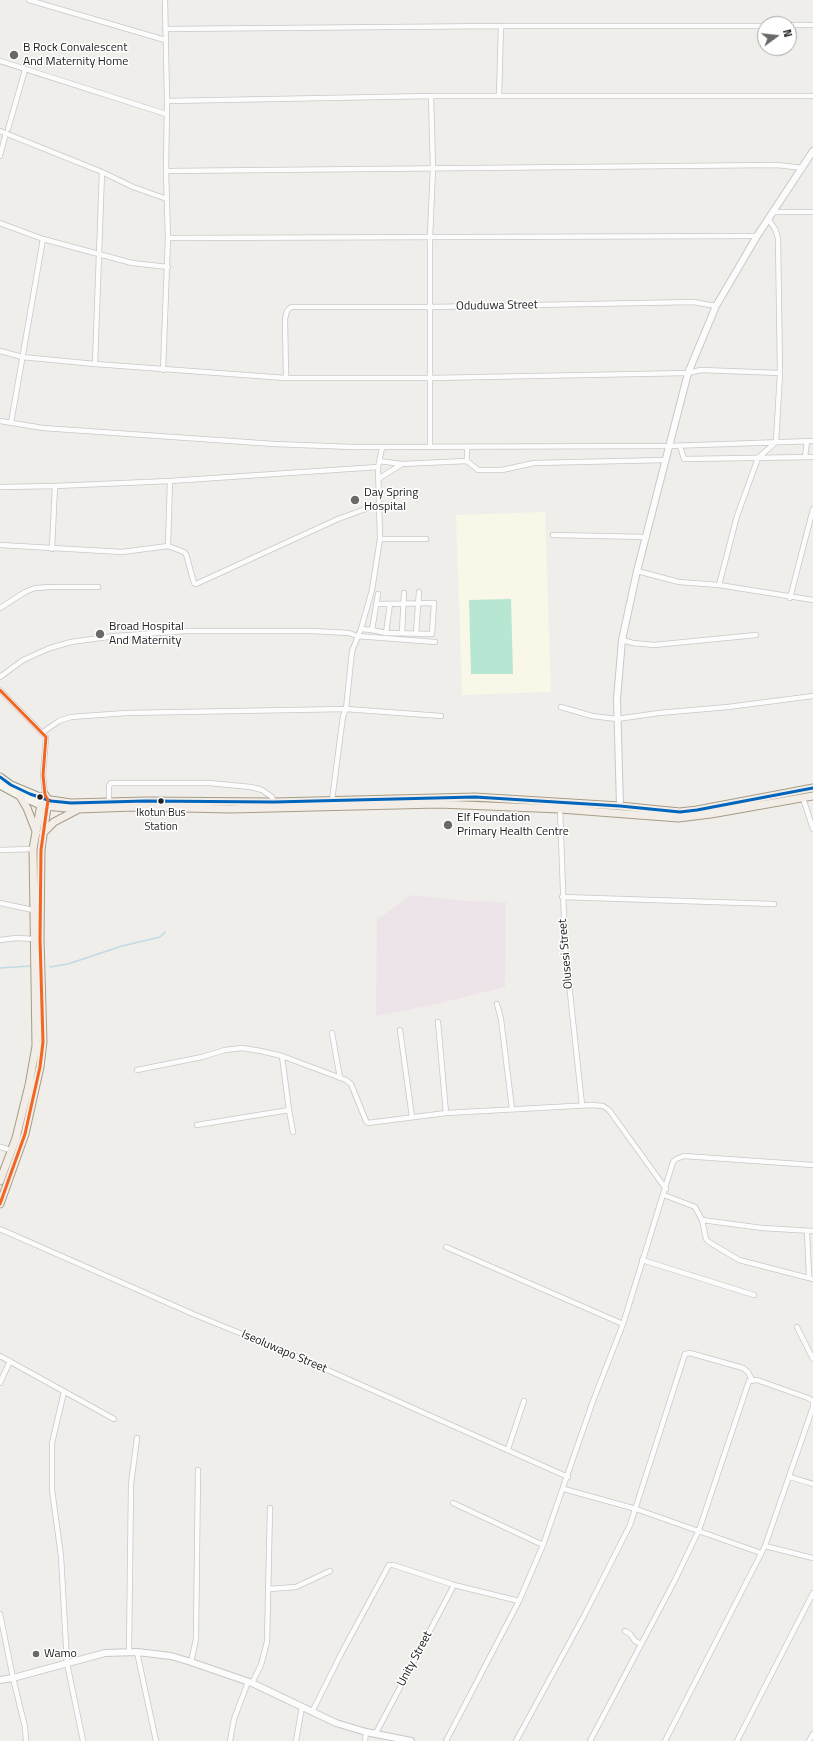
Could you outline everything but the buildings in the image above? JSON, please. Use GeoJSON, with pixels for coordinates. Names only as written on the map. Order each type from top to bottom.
{"type":"FeatureCollection","features":[{"type":"Feature","properties":{"kind":"main road"},"geometry":{"type":"LineString","coordinates":[[0,777],[11,785],[60,808],[78,809],[135,807],[231,809],[349,803],[620,806],[655,810],[686,811],[813,788]]}},
{"type":"Feature","properties":{"kind":"main road"},"geometry":{"type":"LineString","coordinates":[[0,785],[20,796],[71,804],[108,802],[274,802],[332,800],[349,803]]}},
{"type":"Feature","properties":{"kind":"main road"},"geometry":{"type":"LineString","coordinates":[[0,1204],[25,1134],[38,1078],[43,1042],[40,939],[41,850],[39,833],[20,796]]}},
{"type":"Feature","properties":{"kind":"main road"},"geometry":{"type":"LineString","coordinates":[[560,806],[678,818],[711,814],[813,796]]}},
{"type":"Feature","properties":{"kind":"main road"},"geometry":{"type":"LineString","coordinates":[[0,1181],[17,1131],[29,1085],[36,1046],[33,850],[39,833],[45,801]]}},
{"type":"Feature","properties":{"kind":"main road"},"geometry":{"type":"LineString","coordinates":[[39,833],[54,822],[78,809]]}},
{"type":"Feature","properties":{"kind":"main road"},"geometry":{"type":"LineString","coordinates":[[17,1131],[25,1134]]}},
{"type":"Feature","properties":{"kind":"street"},"geometry":{"type":"LineString","coordinates":[[29,0],[165,40]]}},
{"type":"Feature","properties":{"kind":"street"},"geometry":{"type":"LineString","coordinates":[[163,370],[164,306],[168,267],[165,0]]}},
{"type":"Feature","properties":{"kind":"street"},"geometry":{"type":"LineString","coordinates":[[797,26],[813,25]]}},
{"type":"Feature","properties":{"kind":"street"},"geometry":{"type":"LineString","coordinates":[[165,29],[501,26],[757,26]]}},
{"type":"Feature","properties":{"kind":"street"},"geometry":{"type":"LineString","coordinates":[[499,96],[501,26]]}},
{"type":"Feature","properties":{"kind":"street"},"geometry":{"type":"LineString","coordinates":[[0,61],[166,114]]}},
{"type":"Feature","properties":{"kind":"street"},"geometry":{"type":"LineString","coordinates":[[0,156],[25,70]]}},
{"type":"Feature","properties":{"kind":"street"},"geometry":{"type":"LineString","coordinates":[[167,100],[430,96],[813,96]]}},
{"type":"Feature","properties":{"kind":"street"},"geometry":{"type":"LineString","coordinates":[[430,96],[433,168],[430,237],[430,447]]}},
{"type":"Feature","properties":{"kind":"street"},"geometry":{"type":"LineString","coordinates":[[0,131],[7,131],[133,187],[167,199]]}},
{"type":"Feature","properties":{"kind":"street"},"geometry":{"type":"LineString","coordinates":[[620,806],[617,699],[622,640],[637,571],[647,537],[688,373],[716,306],[757,236],[813,152]]}},
{"type":"Feature","properties":{"kind":"street"},"geometry":{"type":"LineString","coordinates":[[166,171],[777,165],[803,168]]}},
{"type":"Feature","properties":{"kind":"street"},"geometry":{"type":"LineString","coordinates":[[95,364],[102,172]]}},
{"type":"Feature","properties":{"kind":"street"},"geometry":{"type":"LineString","coordinates":[[774,212],[813,212]]}},
{"type":"Feature","properties":{"kind":"street"},"geometry":{"type":"LineString","coordinates":[[718,585],[737,516],[758,458],[776,442],[780,373],[778,238],[775,229],[769,220]]}},
{"type":"Feature","properties":{"kind":"street"},"geometry":{"type":"LineString","coordinates":[[0,223],[43,239],[100,255],[132,263],[168,267]]}},
{"type":"Feature","properties":{"kind":"street"},"geometry":{"type":"LineString","coordinates":[[168,238],[757,236]]}},
{"type":"Feature","properties":{"kind":"street"},"geometry":{"type":"LineString","coordinates":[[11,423],[43,239]]}},
{"type":"Feature","properties":{"kind":"street","name":"Oduduwa Street"},"geometry":{"type":"LineString","coordinates":[[286,378],[284,319],[286,311],[290,307],[430,307],[693,302],[716,306]]}},
{"type":"Feature","properties":{"kind":"street"},"geometry":{"type":"LineString","coordinates":[[0,351],[22,357],[95,364],[286,378],[430,378],[688,373],[701,370],[780,373]]}},
{"type":"Feature","properties":{"kind":"street"},"geometry":{"type":"LineString","coordinates":[[0,421],[43,428],[266,443],[382,448],[680,446],[813,441]]}},
{"type":"Feature","properties":{"kind":"street"},"geometry":{"type":"LineString","coordinates":[[805,457],[807,441]]}},
{"type":"Feature","properties":{"kind":"street"},"geometry":{"type":"LineString","coordinates":[[680,446],[684,459],[813,457]]}},
{"type":"Feature","properties":{"kind":"street"},"geometry":{"type":"LineString","coordinates":[[466,461],[467,447]]}},
{"type":"Feature","properties":{"kind":"street"},"geometry":{"type":"LineString","coordinates":[[332,800],[343,716],[346,709],[352,651],[361,629],[372,590],[380,539],[378,467],[382,448]]}},
{"type":"Feature","properties":{"kind":"street"},"geometry":{"type":"LineString","coordinates":[[379,461],[402,464],[466,461],[478,470],[502,470],[534,463],[666,460]]}},
{"type":"Feature","properties":{"kind":"street"},"geometry":{"type":"LineString","coordinates":[[378,479],[402,464]]}},
{"type":"Feature","properties":{"kind":"street"},"geometry":{"type":"LineString","coordinates":[[0,487],[170,481],[378,467]]}},
{"type":"Feature","properties":{"kind":"street"},"geometry":{"type":"LineString","coordinates":[[168,546],[170,481]]}},
{"type":"Feature","properties":{"kind":"street"},"geometry":{"type":"LineString","coordinates":[[52,549],[55,486]]}},
{"type":"Feature","properties":{"kind":"street"},"geometry":{"type":"LineString","coordinates":[[0,545],[122,552],[168,546],[186,554],[194,583],[196,584],[338,519],[378,504]]}},
{"type":"Feature","properties":{"kind":"street"},"geometry":{"type":"LineString","coordinates":[[790,598],[813,509]]}},
{"type":"Feature","properties":{"kind":"street"},"geometry":{"type":"LineString","coordinates":[[807,530],[813,530]]}},
{"type":"Feature","properties":{"kind":"street"},"geometry":{"type":"LineString","coordinates":[[554,535],[647,537]]}},
{"type":"Feature","properties":{"kind":"street"},"geometry":{"type":"LineString","coordinates":[[380,539],[426,539]]}},
{"type":"Feature","properties":{"kind":"street"},"geometry":{"type":"LineString","coordinates":[[637,571],[679,582],[718,585],[790,598],[813,600]]}},
{"type":"Feature","properties":{"kind":"street"},"geometry":{"type":"LineString","coordinates":[[0,608],[25,592],[35,588],[98,588]]}},
{"type":"Feature","properties":{"kind":"street"},"geometry":{"type":"LineString","coordinates":[[416,634],[419,592]]}},
{"type":"Feature","properties":{"kind":"street"},"geometry":{"type":"LineString","coordinates":[[402,633],[404,593]]}},
{"type":"Feature","properties":{"kind":"street"},"geometry":{"type":"LineString","coordinates":[[372,630],[378,594]]}},
{"type":"Feature","properties":{"kind":"street"},"geometry":{"type":"LineString","coordinates":[[361,629],[386,633],[432,634],[434,604],[377,604]]}},
{"type":"Feature","properties":{"kind":"street"},"geometry":{"type":"LineString","coordinates":[[386,633],[390,604]]}},
{"type":"Feature","properties":{"kind":"street"},"geometry":{"type":"LineString","coordinates":[[0,678],[23,660],[50,648],[71,642],[115,636],[186,631],[312,631],[435,642]]}},
{"type":"Feature","properties":{"kind":"street"},"geometry":{"type":"LineString","coordinates":[[622,640],[633,643],[654,645],[756,635]]}},
{"type":"Feature","properties":{"kind":"street"},"geometry":{"type":"LineString","coordinates":[[0,690],[46,737],[42,775],[45,801]]}},
{"type":"Feature","properties":{"kind":"street"},"geometry":{"type":"LineString","coordinates":[[561,707],[592,716],[617,719],[813,696]]}},
{"type":"Feature","properties":{"kind":"street"},"geometry":{"type":"LineString","coordinates":[[42,732],[59,721],[71,717],[126,713],[346,709],[441,716]]}},
{"type":"Feature","properties":{"kind":"street"},"geometry":{"type":"LineString","coordinates":[[108,802],[109,786],[111,784],[209,783],[251,787],[262,790],[272,797],[274,802]]}},
{"type":"Feature","properties":{"kind":"street"},"geometry":{"type":"LineString","coordinates":[[803,798],[813,829]]}},
{"type":"Feature","properties":{"kind":"street","name":"Olusesi Street"},"geometry":{"type":"LineString","coordinates":[[560,806],[562,897],[565,946],[582,1105]]}},
{"type":"Feature","properties":{"kind":"street"},"geometry":{"type":"LineString","coordinates":[[0,850],[33,850]]}},
{"type":"Feature","properties":{"kind":"street"},"geometry":{"type":"LineString","coordinates":[[562,897],[774,904]]}},
{"type":"Feature","properties":{"kind":"street"},"geometry":{"type":"LineString","coordinates":[[0,903],[33,910]]}},
{"type":"Feature","properties":{"kind":"street"},"geometry":{"type":"LineString","coordinates":[[0,940],[16,938],[35,939]]}},
{"type":"Feature","properties":{"kind":"street"},"geometry":{"type":"LineString","coordinates":[[497,1004],[501,1019],[512,1109]]}},
{"type":"Feature","properties":{"kind":"street"},"geometry":{"type":"LineString","coordinates":[[438,1022],[446,1113]]}},
{"type":"Feature","properties":{"kind":"street"},"geometry":{"type":"LineString","coordinates":[[400,1030],[412,1117]]}},
{"type":"Feature","properties":{"kind":"street"},"geometry":{"type":"LineString","coordinates":[[332,1033],[340,1078]]}},
{"type":"Feature","properties":{"kind":"street"},"geometry":{"type":"LineString","coordinates":[[137,1070],[202,1057],[225,1050],[242,1048],[282,1056],[340,1078],[351,1084],[368,1123],[446,1113],[598,1105],[609,1110],[666,1189]]}},
{"type":"Feature","properties":{"kind":"street"},"geometry":{"type":"LineString","coordinates":[[282,1056],[293,1132]]}},
{"type":"Feature","properties":{"kind":"street"},"geometry":{"type":"LineString","coordinates":[[197,1125],[289,1110]]}},
{"type":"Feature","properties":{"kind":"street"},"geometry":{"type":"LineString","coordinates":[[0,1147],[11,1150]]}},
{"type":"Feature","properties":{"kind":"street"},"geometry":{"type":"LineString","coordinates":[[446,1741],[519,1601],[543,1545],[564,1489],[593,1401],[623,1324],[642,1260],[666,1189],[673,1162],[684,1156],[813,1165]]}},
{"type":"Feature","properties":{"kind":"street"},"geometry":{"type":"LineString","coordinates":[[664,1195],[695,1207],[702,1220],[706,1238],[709,1242],[738,1260],[811,1278],[807,1231]]}},
{"type":"Feature","properties":{"kind":"street"},"geometry":{"type":"LineString","coordinates":[[702,1220],[762,1228],[813,1231]]}},
{"type":"Feature","properties":{"kind":"street","name":"Iseoluwapo Street"},"geometry":{"type":"LineString","coordinates":[[0,1229],[194,1314],[296,1356],[568,1477]]}},
{"type":"Feature","properties":{"kind":"street"},"geometry":{"type":"LineString","coordinates":[[446,1247],[623,1324]]}},
{"type":"Feature","properties":{"kind":"street"},"geometry":{"type":"LineString","coordinates":[[642,1260],[754,1294]]}},
{"type":"Feature","properties":{"kind":"street"},"geometry":{"type":"LineString","coordinates":[[797,1327],[813,1359]]}},
{"type":"Feature","properties":{"kind":"street"},"geometry":{"type":"LineString","coordinates":[[516,1741],[630,1525],[685,1354],[690,1353],[743,1368],[748,1372],[752,1380],[782,1388],[813,1400],[813,1409],[765,1546],[742,1594],[714,1644],[665,1741]]}},
{"type":"Feature","properties":{"kind":"street"},"geometry":{"type":"LineString","coordinates":[[0,1356],[114,1419]]}},
{"type":"Feature","properties":{"kind":"street"},"geometry":{"type":"LineString","coordinates":[[0,1383],[10,1361]]}},
{"type":"Feature","properties":{"kind":"street"},"geometry":{"type":"LineString","coordinates":[[590,1741],[674,1582],[698,1530],[749,1381],[752,1380]]}},
{"type":"Feature","properties":{"kind":"street"},"geometry":{"type":"LineString","coordinates":[[64,1392],[55,1427],[52,1461],[52,1490],[61,1556],[67,1663],[83,1741]]}},
{"type":"Feature","properties":{"kind":"street"},"geometry":{"type":"LineString","coordinates":[[508,1449],[524,1401]]}},
{"type":"Feature","properties":{"kind":"street"},"geometry":{"type":"LineString","coordinates":[[129,1652],[131,1484],[136,1438]]}},
{"type":"Feature","properties":{"kind":"street"},"geometry":{"type":"LineString","coordinates":[[192,1662],[196,1639],[198,1470]]}},
{"type":"Feature","properties":{"kind":"street"},"geometry":{"type":"LineString","coordinates":[[790,1477],[813,1484]]}},
{"type":"Feature","properties":{"kind":"street"},"geometry":{"type":"LineString","coordinates":[[564,1489],[636,1509],[761,1553]]}},
{"type":"Feature","properties":{"kind":"street"},"geometry":{"type":"LineString","coordinates":[[453,1503],[543,1545]]}},
{"type":"Feature","properties":{"kind":"street"},"geometry":{"type":"LineString","coordinates":[[230,1741],[234,1719],[265,1653],[268,1631],[270,1508]]}},
{"type":"Feature","properties":{"kind":"street"},"geometry":{"type":"LineString","coordinates":[[765,1546],[813,1558]]}},
{"type":"Feature","properties":{"kind":"street"},"geometry":{"type":"LineString","coordinates":[[312,1712],[344,1648],[389,1565],[454,1585],[519,1601]]}},
{"type":"Feature","properties":{"kind":"street"},"geometry":{"type":"LineString","coordinates":[[269,1589],[292,1588],[330,1571]]}},
{"type":"Feature","properties":{"kind":"street","name":"Unity Street"},"geometry":{"type":"LineString","coordinates":[[376,1733],[454,1585]]}},
{"type":"Feature","properties":{"kind":"street"},"geometry":{"type":"LineString","coordinates":[[737,1741],[813,1593]]}},
{"type":"Feature","properties":{"kind":"street"},"geometry":{"type":"LineString","coordinates":[[0,1614],[12,1678],[25,1727],[26,1741]]}},
{"type":"Feature","properties":{"kind":"street"},"geometry":{"type":"LineString","coordinates":[[625,1631],[641,1644]]}},
{"type":"Feature","properties":{"kind":"street"},"geometry":{"type":"LineString","coordinates":[[137,1652],[156,1741]]}},
{"type":"Feature","properties":{"kind":"street"},"geometry":{"type":"LineString","coordinates":[[0,1680],[12,1678],[96,1654],[137,1652],[179,1658],[250,1683],[336,1723],[366,1732],[411,1741]]}},
{"type":"Feature","properties":{"kind":"street"},"geometry":{"type":"LineString","coordinates":[[296,1741],[302,1707]]}},
{"type":"Feature","properties":{"kind":"street"},"geometry":{"type":"LineString","coordinates":[[364,1741],[366,1732]]}},
{"type":"Feature","properties":{"kind":"street"},"geometry":{"type":"LineString","coordinates":[[809,1741],[813,1734]]}},
{"type":"Feature","properties":{"kind":"shaded area"},"geometry":{"type":"Polygon","coordinates":[[[545,512],[551,692],[462,695],[456,515],[545,512]]]}},
{"type":"Feature","properties":{"kind":"shaded area"},"geometry":{"type":"Polygon","coordinates":[[[415,895],[466,901],[506,902],[505,987],[437,1004],[376,1016],[377,917],[381,917],[409,896],[415,895]]]}},
{"type":"Feature","properties":{"kind":"green space"},"geometry":{"type":"Polygon","coordinates":[[[511,599],[513,674],[471,674],[469,600],[511,599]]]}},
{"type":"Feature","properties":{"kind":"waterway"},"geometry":{"type":"LineString","coordinates":[[50,967],[68,964],[122,946],[160,937],[165,932]]}},
{"type":"Feature","properties":{"kind":"waterway"},"geometry":{"type":"LineString","coordinates":[[0,968],[30,966]]}},
{"type":"Feature","properties":{"kind":"transit line"},"geometry":{"type":"LineString","coordinates":[[0,690],[46,737],[43,775],[45,795],[48,800],[41,850],[40,939],[43,1042],[40,1067],[25,1134],[0,1204]]}},
{"type":"Feature","properties":{"kind":"transit line"},"geometry":{"type":"LineString","coordinates":[[0,777],[11,785],[30,794],[51,801],[71,803],[145,801],[274,802],[475,797],[620,806],[680,812],[813,788]]}},
{"type":"Feature","properties":{"kind":"place","name":"B Rock Convalescent And Maternity Home"},"geometry":{"type":"Point","coordinates":[14,55]}},
{"type":"Feature","properties":{"kind":"place","name":"Day Spring Hospital"},"geometry":{"type":"Point","coordinates":[355,500]}},
{"type":"Feature","properties":{"kind":"place","name":"Broad Hospital And Maternity"},"geometry":{"type":"Point","coordinates":[100,634]}},
{"type":"Feature","properties":{"kind":"place","name":"Ikotun Bus Station"},"geometry":{"type":"Point","coordinates":[161,801]}},
{"type":"Feature","properties":{"kind":"place","name":"Elf Foundation Primary Health Centre"},"geometry":{"type":"Point","coordinates":[448,825]}},
{"type":"Feature","properties":{"kind":"place","name":"Wamo"},"geometry":{"type":"Point","coordinates":[36,1654]}}]}
